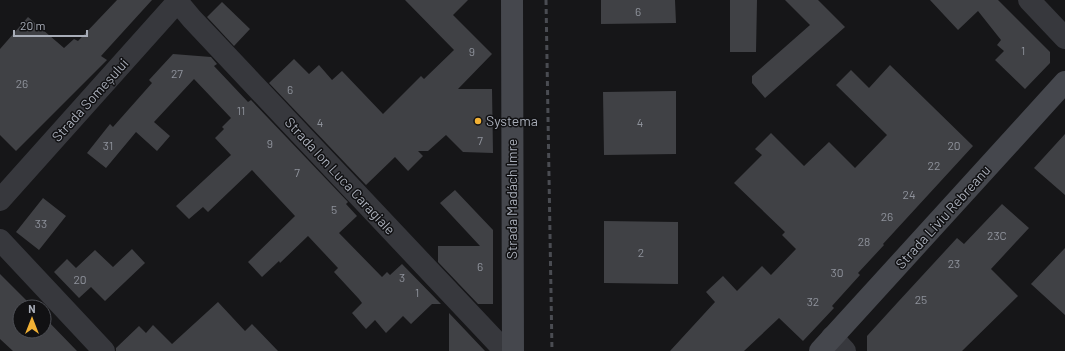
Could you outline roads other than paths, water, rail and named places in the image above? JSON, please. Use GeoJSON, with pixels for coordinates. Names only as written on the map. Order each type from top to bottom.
{"type":"FeatureCollection","features":[{"type":"Feature","properties":{"kind":"street","name":"Strada Someșului"},"geometry":{"type":"LineString","coordinates":[[0,200],[178,0]]}},
{"type":"Feature","properties":{"kind":"street","name":"Strada Ion Luca Caragiale"},"geometry":{"type":"LineString","coordinates":[[178,0],[505,351]]}},
{"type":"Feature","properties":{"kind":"street","name":"Strada Madách Imre"},"geometry":{"type":"LineString","coordinates":[[512,0],[513,351]]}},
{"type":"Feature","properties":{"kind":"street"},"geometry":{"type":"LineString","coordinates":[[1029,0],[1065,38]]}},
{"type":"Feature","properties":{"kind":"street","name":"Strada Liviu Rebreanu"},"geometry":{"type":"LineString","coordinates":[[832,346],[1065,82]]}},
{"type":"Feature","properties":{"kind":"street"},"geometry":{"type":"LineString","coordinates":[[0,240],[104,351]]}},
{"type":"Feature","properties":{"kind":"railway"},"geometry":{"type":"LineString","coordinates":[[546,0],[552,351]]}},
{"type":"Feature","properties":{"kind":"place","name":"Systema"},"geometry":{"type":"Point","coordinates":[478,121]}}]}
